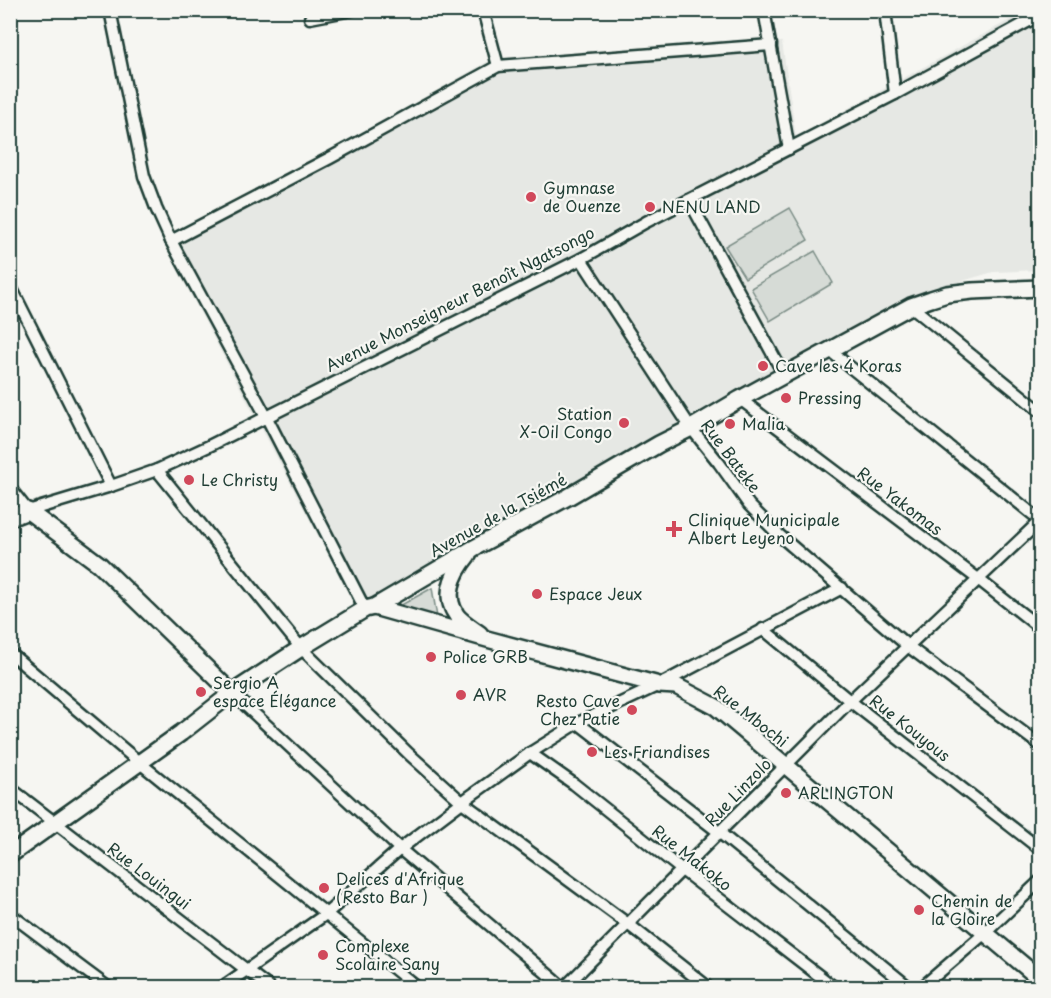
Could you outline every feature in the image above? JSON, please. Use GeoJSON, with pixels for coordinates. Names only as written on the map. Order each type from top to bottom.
{"type":"FeatureCollection","features":[{"type":"Feature","properties":{"kind":"main road","name":"Avenue de la Tsiémé"},"geometry":{"type":"LineString","coordinates":[[10,855],[140,763],[232,693],[301,648],[740,399],[911,306],[947,294],[1041,288]]}},
{"type":"Feature","properties":{"kind":"main road"},"geometry":{"type":"LineString","coordinates":[[28,511],[99,564],[232,693]]}},
{"type":"Feature","properties":{"kind":"main road","name":"Avenue Monseigneur Benoît Ngatsongo"},"geometry":{"type":"LineString","coordinates":[[10,518],[28,511]]}},
{"type":"Feature","properties":{"kind":"main road"},"geometry":{"type":"LineString","coordinates":[[474,548],[455,573],[450,595],[457,615],[487,639]]}},
{"type":"Feature","properties":{"kind":"main road","name":"Rue Mbochi"},"geometry":{"type":"LineString","coordinates":[[370,608],[658,684],[676,686],[716,707],[1041,980]]}},
{"type":"Feature","properties":{"kind":"street"},"geometry":{"type":"LineString","coordinates":[[110,10],[144,176],[156,208],[171,241],[370,608]]}},
{"type":"Feature","properties":{"kind":"street"},"geometry":{"type":"LineString","coordinates":[[310,18],[352,10]]}},
{"type":"Feature","properties":{"kind":"street"},"geometry":{"type":"LineString","coordinates":[[483,10],[498,66]]}},
{"type":"Feature","properties":{"kind":"street"},"geometry":{"type":"LineString","coordinates":[[764,10],[789,148]]}},
{"type":"Feature","properties":{"kind":"street"},"geometry":{"type":"LineString","coordinates":[[885,10],[895,94]]}},
{"type":"Feature","properties":{"kind":"street","name":"Avenue Monseigneur Benoît Ngatsongo"},"geometry":{"type":"LineString","coordinates":[[28,511],[157,470],[267,418],[581,259],[1041,15]]}},
{"type":"Feature","properties":{"kind":"street"},"geometry":{"type":"LineString","coordinates":[[171,241],[498,66],[771,45]]}},
{"type":"Feature","properties":{"kind":"street"},"geometry":{"type":"LineString","coordinates":[[689,200],[784,375]]}},
{"type":"Feature","properties":{"kind":"street","name":"Rue Bateke"},"geometry":{"type":"LineString","coordinates":[[581,259],[691,428],[719,462],[749,505],[779,535],[909,647],[1041,745]]}},
{"type":"Feature","properties":{"kind":"street"},"geometry":{"type":"LineString","coordinates":[[10,285],[111,486]]}},
{"type":"Feature","properties":{"kind":"street"},"geometry":{"type":"LineString","coordinates":[[911,306],[1041,411]]}},
{"type":"Feature","properties":{"kind":"street"},"geometry":{"type":"LineString","coordinates":[[829,351],[1041,520]]}},
{"type":"Feature","properties":{"kind":"street","name":"Rue Yakomas"},"geometry":{"type":"LineString","coordinates":[[740,399],[1041,628]]}},
{"type":"Feature","properties":{"kind":"street"},"geometry":{"type":"LineString","coordinates":[[157,470],[301,648],[409,754],[462,802],[628,924],[709,987]]}},
{"type":"Feature","properties":{"kind":"street"},"geometry":{"type":"LineString","coordinates":[[10,488],[28,511]]}},
{"type":"Feature","properties":{"kind":"street","name":"Rue Linzolo"},"geometry":{"type":"LineString","coordinates":[[564,987],[850,701],[1041,520]]}},
{"type":"Feature","properties":{"kind":"street"},"geometry":{"type":"LineString","coordinates":[[221,987],[326,914],[400,849],[530,753],[578,723],[842,588]]}},
{"type":"Feature","properties":{"kind":"street","name":"Rue Kouyous"},"geometry":{"type":"LineString","coordinates":[[763,629],[850,701],[1041,849]]}},
{"type":"Feature","properties":{"kind":"street"},"geometry":{"type":"LineString","coordinates":[[10,653],[140,763],[418,987]]}},
{"type":"Feature","properties":{"kind":"street"},"geometry":{"type":"LineString","coordinates":[[232,693],[400,849],[564,987]]}},
{"type":"Feature","properties":{"kind":"street"},"geometry":{"type":"LineString","coordinates":[[578,723],[720,833],[910,987]]}},
{"type":"Feature","properties":{"kind":"street","name":"Rue Makoko"},"geometry":{"type":"LineString","coordinates":[[530,753],[574,784],[682,870],[836,987]]}},
{"type":"Feature","properties":{"kind":"street","name":"Rue Louingui"},"geometry":{"type":"LineString","coordinates":[[10,788],[270,987]]}},
{"type":"Feature","properties":{"kind":"street"},"geometry":{"type":"LineString","coordinates":[[921,987],[985,933],[1041,881]]}},
{"type":"Feature","properties":{"kind":"street"},"geometry":{"type":"LineString","coordinates":[[10,914],[109,987]]}},
{"type":"Feature","properties":{"kind":"shaded area"},"geometry":{"type":"Polygon","coordinates":[[[1026,11],[1040,11],[1040,270],[993,272],[902,299],[356,607],[164,244],[489,61],[782,42],[796,137],[1026,11]]]}},
{"type":"Feature","properties":{"kind":"shaded area"},"geometry":{"type":"Polygon","coordinates":[[[790,208],[808,240],[745,278],[725,246],[790,208]]]}},
{"type":"Feature","properties":{"kind":"shaded area"},"geometry":{"type":"Polygon","coordinates":[[[815,251],[833,283],[770,321],[751,288],[815,251]]]}},
{"type":"Feature","properties":{"kind":"shaded area"},"geometry":{"type":"Polygon","coordinates":[[[432,588],[437,617],[396,608],[432,588]]]}},
{"type":"Feature","properties":{"kind":"place","name":"Gymnase de Ouenze"},"geometry":{"type":"Point","coordinates":[531,197]}},
{"type":"Feature","properties":{"kind":"place","name":"NENU LAND"},"geometry":{"type":"Point","coordinates":[650,207]}},
{"type":"Feature","properties":{"kind":"place","name":"Cave les 4 Koras"},"geometry":{"type":"Point","coordinates":[763,366]}},
{"type":"Feature","properties":{"kind":"place","name":"Pressing"},"geometry":{"type":"Point","coordinates":[786,398]}},
{"type":"Feature","properties":{"kind":"place","name":"Station X-Oil Congo"},"geometry":{"type":"Point","coordinates":[624,423]}},
{"type":"Feature","properties":{"kind":"place","name":"Malia"},"geometry":{"type":"Point","coordinates":[730,424]}},
{"type":"Feature","properties":{"kind":"place","name":"Le Christy"},"geometry":{"type":"Point","coordinates":[189,480]}},
{"type":"Feature","properties":{"kind":"place","name":"Clinique Municipale Albert Leyeno"},"geometry":{"type":"Point","coordinates":[674,529]}},
{"type":"Feature","properties":{"kind":"place","name":"Espace Jeux"},"geometry":{"type":"Point","coordinates":[537,594]}},
{"type":"Feature","properties":{"kind":"place","name":"Police GRB"},"geometry":{"type":"Point","coordinates":[431,657]}},
{"type":"Feature","properties":{"kind":"place","name":"Sergio A espace Élégance"},"geometry":{"type":"Point","coordinates":[201,692]}},
{"type":"Feature","properties":{"kind":"place","name":"AVR"},"geometry":{"type":"Point","coordinates":[461,695]}},
{"type":"Feature","properties":{"kind":"place","name":"Resto Cave Chez Patie"},"geometry":{"type":"Point","coordinates":[632,710]}},
{"type":"Feature","properties":{"kind":"place","name":"Les Friandises"},"geometry":{"type":"Point","coordinates":[592,752]}},
{"type":"Feature","properties":{"kind":"place","name":"ARLINGTON"},"geometry":{"type":"Point","coordinates":[786,793]}},
{"type":"Feature","properties":{"kind":"place","name":"Delices d'Afrique (Resto Bar )"},"geometry":{"type":"Point","coordinates":[324,888]}},
{"type":"Feature","properties":{"kind":"place","name":"Chemin de la Gloire"},"geometry":{"type":"Point","coordinates":[919,910]}},
{"type":"Feature","properties":{"kind":"place","name":"Complexe Scolaire Sany"},"geometry":{"type":"Point","coordinates":[323,955]}}]}
